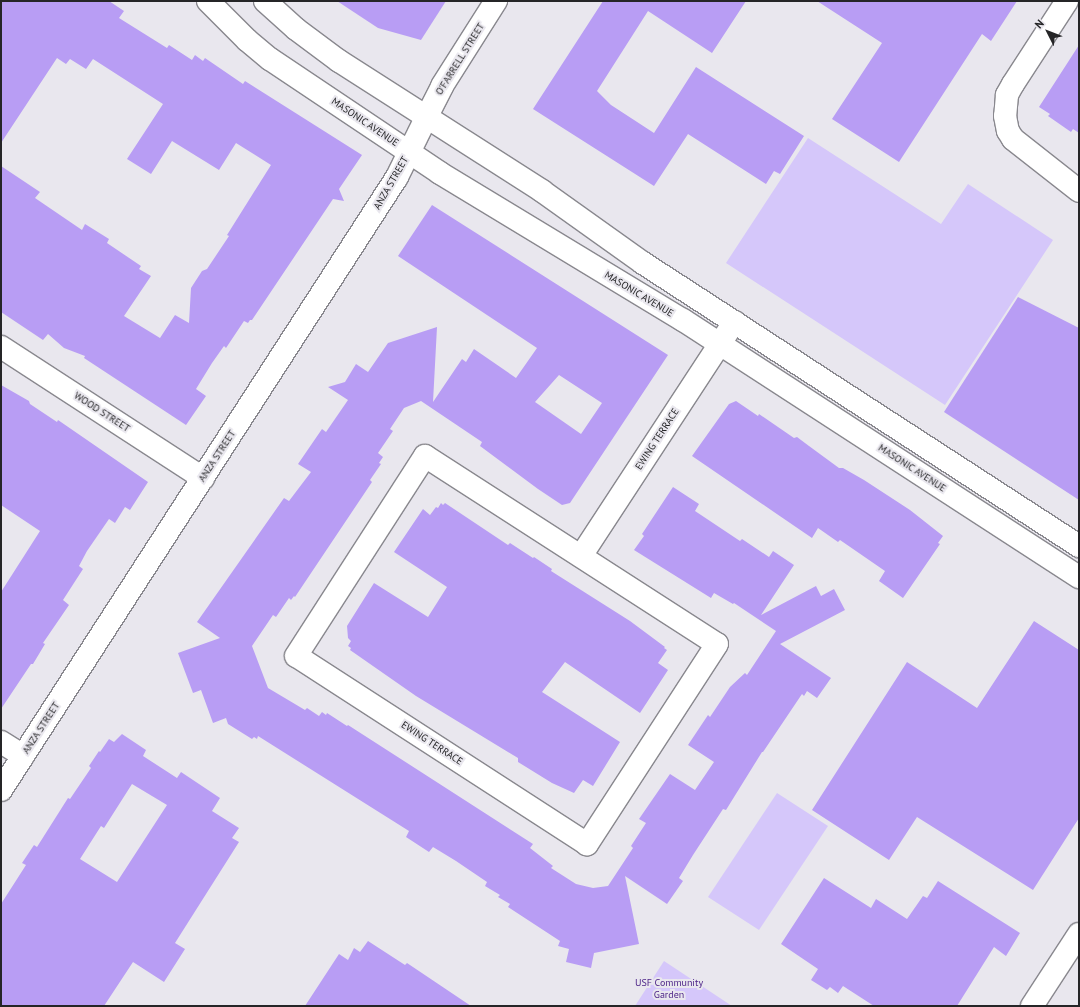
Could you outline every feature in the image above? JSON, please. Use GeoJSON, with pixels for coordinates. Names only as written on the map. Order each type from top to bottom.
{"type":"FeatureCollection","features":[{"type":"Feature","properties":{"kind":"street","name":"MASONIC AVENUE"},"geometry":{"type":"LineString","coordinates":[[208,1],[247,40],[270,59],[409,152],[450,179],[678,317],[1079,576]]}},
{"type":"Feature","properties":{"kind":"street"},"geometry":{"type":"LineString","coordinates":[[265,1],[318,46],[426,118],[542,191],[642,263],[1079,546]]}},
{"type":"Feature","properties":{"kind":"street","name":"O'FARRELL STREET"},"geometry":{"type":"LineString","coordinates":[[426,118],[442,86],[496,1]]}},
{"type":"Feature","properties":{"kind":"street"},"geometry":{"type":"LineString","coordinates":[[1067,1],[1007,95],[1005,116],[1008,131],[1014,140],[1079,191]]}},
{"type":"Feature","properties":{"kind":"street","name":"ANZA STREET"},"geometry":{"type":"LineString","coordinates":[[1,790],[397,178],[426,118]]}},
{"type":"Feature","properties":{"kind":"street","name":"EWING TERRACE"},"geometry":{"type":"LineString","coordinates":[[581,556],[734,322]]}},
{"type":"Feature","properties":{"kind":"street","name":"WOOD STREET"},"geometry":{"type":"LineString","coordinates":[[1,347],[203,478]]}},
{"type":"Feature","properties":{"kind":"street","name":"EWING TERRACE"},"geometry":{"type":"LineString","coordinates":[[425,456],[581,556],[716,644],[587,844],[296,656],[425,456]]}},
{"type":"Feature","properties":{"kind":"street"},"geometry":{"type":"LineString","coordinates":[[1,742],[23,756]]}},
{"type":"Feature","properties":{"kind":"street"},"geometry":{"type":"LineString","coordinates":[[1032,1006],[1079,934]]}},
{"type":"Feature","properties":{"kind":"green space"},"geometry":{"type":"Polygon","coordinates":[[[808,138],[941,224],[968,184],[1053,240],[945,405],[726,263],[808,138]]]}},
{"type":"Feature","properties":{"kind":"green space"},"geometry":{"type":"Polygon","coordinates":[[[777,793],[828,826],[759,930],[708,897],[777,793]]]}},
{"type":"Feature","properties":{"kind":"green space","name":"USF Community Garden"},"geometry":{"type":"Polygon","coordinates":[[[664,961],[732,1006],[635,1006],[664,961]]]}},
{"type":"Feature","properties":{"kind":"building"},"geometry":{"type":"Polygon","coordinates":[[[1,1],[109,1],[124,11],[119,18],[167,48],[169,45],[192,60],[195,55],[203,61],[205,58],[243,84],[245,81],[362,155],[339,189],[344,201],[333,199],[252,320],[248,323],[244,321],[226,348],[224,346],[212,363],[196,389],[206,396],[186,425],[84,358],[85,356],[64,348],[48,334],[43,340],[1,312],[1,166],[40,192],[35,198],[82,230],[85,224],[109,239],[107,243],[141,266],[139,269],[151,276],[124,316],[160,338],[175,315],[189,323],[191,288],[202,271],[207,269],[229,236],[227,235],[271,165],[236,143],[219,170],[172,141],[151,174],[127,159],[163,104],[93,59],[86,69],[70,59],[66,64],[57,58],[1,143],[1,1]]]}},
{"type":"Feature","properties":{"kind":"building"},"geometry":{"type":"Polygon","coordinates":[[[337,1],[446,1],[421,40],[378,28],[337,1]]]}},
{"type":"Feature","properties":{"kind":"building"},"geometry":{"type":"Polygon","coordinates":[[[603,1],[746,1],[712,53],[648,11],[597,91],[611,105],[654,133],[696,67],[804,136],[780,174],[774,171],[766,184],[688,134],[654,186],[533,109],[603,1]]]}},
{"type":"Feature","properties":{"kind":"building"},"geometry":{"type":"Polygon","coordinates":[[[817,1],[1017,1],[991,41],[982,34],[899,162],[832,119],[882,43],[817,1]]]}},
{"type":"Feature","properties":{"kind":"building"},"geometry":{"type":"Polygon","coordinates":[[[1079,45],[1079,133],[1073,129],[1071,132],[1048,116],[1050,114],[1039,107],[1079,45]]]}},
{"type":"Feature","properties":{"kind":"building"},"geometry":{"type":"Polygon","coordinates":[[[432,205],[668,355],[570,503],[562,505],[480,446],[482,442],[421,401],[404,408],[390,429],[393,431],[378,453],[383,457],[379,463],[381,464],[370,480],[372,482],[295,597],[294,596],[291,600],[289,598],[276,617],[273,615],[252,646],[268,688],[305,710],[307,708],[319,716],[322,712],[326,715],[327,713],[347,726],[348,725],[533,844],[530,848],[553,866],[551,868],[576,884],[593,888],[608,886],[633,848],[631,846],[646,823],[639,819],[670,774],[695,790],[714,762],[688,745],[708,715],[710,717],[730,687],[745,673],[747,675],[776,631],[734,603],[733,604],[714,593],[711,598],[634,550],[644,536],[642,534],[673,487],[699,504],[695,511],[740,541],[742,539],[769,557],[773,551],[794,565],[761,615],[816,586],[821,596],[834,589],[845,610],[780,644],[831,678],[817,698],[807,691],[804,696],[802,694],[762,752],[726,810],[723,809],[693,855],[679,878],[683,881],[667,904],[625,876],[639,944],[594,953],[591,968],[566,962],[569,949],[558,946],[560,941],[508,907],[510,904],[498,897],[500,895],[485,886],[487,882],[456,861],[433,847],[429,852],[406,837],[409,831],[258,736],[257,739],[254,737],[252,739],[228,724],[226,718],[213,723],[201,690],[193,693],[178,653],[220,638],[197,622],[284,498],[289,501],[311,472],[298,464],[322,429],[326,432],[348,400],[328,387],[345,382],[356,364],[368,372],[388,343],[437,327],[433,402],[462,359],[466,362],[474,349],[516,378],[537,348],[398,256],[432,205]],[[559,375],[535,402],[581,434],[602,403],[559,375]]]}},
{"type":"Feature","properties":{"kind":"building"},"geometry":{"type":"Polygon","coordinates":[[[1018,297],[1079,328],[1079,500],[944,412],[1018,297]]]}},
{"type":"Feature","properties":{"kind":"building"},"geometry":{"type":"Polygon","coordinates":[[[1,385],[29,401],[30,404],[57,422],[58,420],[148,482],[130,510],[125,507],[115,523],[109,519],[87,551],[79,566],[83,569],[63,600],[69,605],[43,643],[45,644],[33,664],[31,664],[1,709],[1,592],[40,531],[1,505],[1,385]]]}},
{"type":"Feature","properties":{"kind":"building"},"geometry":{"type":"Polygon","coordinates":[[[736,401],[758,416],[759,414],[794,438],[797,437],[839,468],[843,468],[864,480],[910,510],[943,536],[938,543],[940,544],[903,598],[879,581],[885,571],[840,540],[838,542],[818,528],[812,538],[692,456],[729,404],[736,401]]]}},
{"type":"Feature","properties":{"kind":"building"},"geometry":{"type":"Polygon","coordinates":[[[441,503],[443,505],[445,503],[508,545],[510,543],[533,558],[534,557],[552,569],[551,571],[630,621],[667,650],[658,663],[668,670],[640,713],[565,662],[542,692],[620,742],[593,786],[583,780],[574,793],[552,783],[518,762],[518,758],[416,696],[350,650],[351,648],[348,646],[351,641],[348,638],[347,626],[374,583],[428,617],[447,587],[394,552],[423,509],[430,515],[441,503]]]}},
{"type":"Feature","properties":{"kind":"building"},"geometry":{"type":"Polygon","coordinates":[[[1034,621],[1079,650],[1079,818],[1033,890],[917,817],[889,860],[812,810],[907,662],[977,708],[1034,621]]]}},
{"type":"Feature","properties":{"kind":"building"},"geometry":{"type":"Polygon","coordinates":[[[122,734],[146,750],[143,756],[177,778],[181,772],[220,798],[212,811],[239,828],[232,838],[239,842],[175,943],[185,949],[164,982],[133,962],[104,1006],[1,1006],[1,904],[26,865],[22,863],[34,845],[37,847],[68,798],[70,799],[91,768],[89,766],[99,751],[100,752],[109,739],[114,742],[122,734]],[[132,784],[104,828],[101,826],[80,859],[117,882],[167,805],[132,784]]]}},
{"type":"Feature","properties":{"kind":"building"},"geometry":{"type":"Polygon","coordinates":[[[824,878],[871,908],[876,899],[907,919],[923,896],[927,898],[938,881],[1020,933],[1006,956],[994,947],[957,1006],[874,1006],[843,986],[838,993],[830,987],[827,990],[811,980],[818,969],[781,944],[824,878]]]}},
{"type":"Feature","properties":{"kind":"building"},"geometry":{"type":"Polygon","coordinates":[[[368,941],[405,965],[407,963],[471,1006],[305,1006],[339,954],[348,960],[354,948],[360,952],[368,941]]]}}]}
